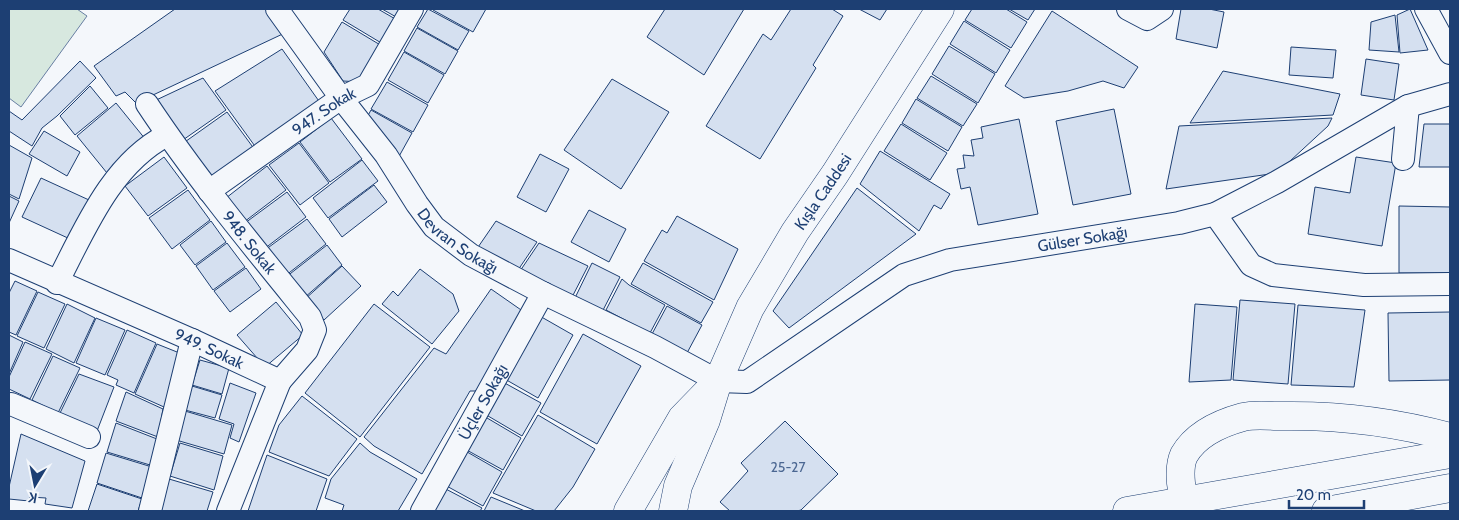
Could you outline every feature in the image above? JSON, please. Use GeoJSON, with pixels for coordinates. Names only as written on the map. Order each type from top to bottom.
{"type":"FeatureCollection","features":[{"type":"Feature","properties":{"kind":"main road","name":"Kışla Caddesi"},"geometry":{"type":"LineString","coordinates":[[673,511],[678,486],[706,420],[718,381],[750,308],[795,232],[836,174],[940,9]]}},
{"type":"Feature","properties":{"kind":"main road","name":"Kışla Caddesi"},"geometry":{"type":"LineString","coordinates":[[628,511],[682,418],[718,381]]}},
{"type":"Feature","properties":{"kind":"main road"},"geometry":{"type":"LineString","coordinates":[[1185,506],[1180,478],[1184,456],[1202,434],[1223,424],[1245,417],[1328,417],[1377,421],[1450,437]]}},
{"type":"Feature","properties":{"kind":"main road"},"geometry":{"type":"LineString","coordinates":[[1127,511],[1185,506],[1450,454]]}},
{"type":"Feature","properties":{"kind":"main road"},"geometry":{"type":"LineString","coordinates":[[1326,511],[1450,488]]}},
{"type":"Feature","properties":{"kind":"street","name":"Devran Sokağı"},"geometry":{"type":"LineString","coordinates":[[277,9],[341,98],[386,155],[434,227],[471,255],[718,381]]}},
{"type":"Feature","properties":{"kind":"street","name":"947. Sokak"},"geometry":{"type":"LineString","coordinates":[[209,191],[341,98],[368,85],[412,9]]}},
{"type":"Feature","properties":{"kind":"street"},"geometry":{"type":"LineString","coordinates":[[1128,9],[1147,19],[1162,9]]}},
{"type":"Feature","properties":{"kind":"street"},"geometry":{"type":"LineString","coordinates":[[1426,9],[1449,47]]}},
{"type":"Feature","properties":{"kind":"street","name":"Gülser Sokağı"},"geometry":{"type":"LineString","coordinates":[[718,381],[747,382],[904,275],[950,260],[1179,223],[1215,214],[1277,182],[1408,106],[1450,94]]}},
{"type":"Feature","properties":{"kind":"street","name":"948. Sokak"},"geometry":{"type":"LineString","coordinates":[[147,104],[209,191],[310,317],[315,330],[307,350],[280,381]]}},
{"type":"Feature","properties":{"kind":"street"},"geometry":{"type":"LineString","coordinates":[[1403,159],[1408,106]]}},
{"type":"Feature","properties":{"kind":"street"},"geometry":{"type":"LineString","coordinates":[[57,283],[95,209],[126,166],[155,141],[168,134]]}},
{"type":"Feature","properties":{"kind":"street"},"geometry":{"type":"LineString","coordinates":[[1215,214],[1251,265],[1273,275],[1364,284],[1450,284]]}},
{"type":"Feature","properties":{"kind":"street","name":"949. Sokak"},"geometry":{"type":"LineString","coordinates":[[9,260],[57,283],[192,340],[280,381]]}},
{"type":"Feature","properties":{"kind":"street","name":"Üçler Sokağı"},"geometry":{"type":"LineString","coordinates":[[422,511],[543,293]]}},
{"type":"Feature","properties":{"kind":"street"},"geometry":{"type":"LineString","coordinates":[[150,511],[192,340]]}},
{"type":"Feature","properties":{"kind":"street"},"geometry":{"type":"LineString","coordinates":[[228,511],[280,381]]}},
{"type":"Feature","properties":{"kind":"street"},"geometry":{"type":"LineString","coordinates":[[9,409],[89,437]]}},
{"type":"Feature","properties":{"kind":"shaded area"},"geometry":{"type":"Polygon","coordinates":[[[9,9],[77,9],[87,16],[21,107],[9,98],[9,9]]]}},
{"type":"Feature","properties":{"kind":"building"},"geometry":{"type":"Polygon","coordinates":[[[175,9],[272,9],[289,31],[136,103],[125,92],[116,96],[94,66],[175,9]]]}},
{"type":"Feature","properties":{"kind":"building"},"geometry":{"type":"Polygon","coordinates":[[[350,9],[378,9],[397,20],[383,44],[343,20],[350,9]]]}},
{"type":"Feature","properties":{"kind":"building"},"geometry":{"type":"Polygon","coordinates":[[[382,9],[404,9],[398,18],[382,9]]]}},
{"type":"Feature","properties":{"kind":"building"},"geometry":{"type":"Polygon","coordinates":[[[428,9],[469,31],[458,50],[417,27],[428,9]]]}},
{"type":"Feature","properties":{"kind":"building"},"geometry":{"type":"Polygon","coordinates":[[[433,9],[486,9],[473,32],[433,9]]]}},
{"type":"Feature","properties":{"kind":"building"},"geometry":{"type":"Polygon","coordinates":[[[665,9],[744,9],[704,75],[647,37],[665,9]]]}},
{"type":"Feature","properties":{"kind":"building"},"geometry":{"type":"Polygon","coordinates":[[[791,9],[832,9],[843,16],[813,65],[816,68],[760,159],[706,126],[763,34],[771,40],[791,9]]]}},
{"type":"Feature","properties":{"kind":"building"},"geometry":{"type":"Polygon","coordinates":[[[859,9],[887,9],[880,20],[859,9]]]}},
{"type":"Feature","properties":{"kind":"building"},"geometry":{"type":"Polygon","coordinates":[[[972,9],[1006,9],[1027,22],[1011,48],[965,20],[972,9]]]}},
{"type":"Feature","properties":{"kind":"building"},"geometry":{"type":"Polygon","coordinates":[[[1009,9],[1035,9],[1028,20],[1009,9]]]}},
{"type":"Feature","properties":{"kind":"building"},"geometry":{"type":"Polygon","coordinates":[[[1181,9],[1209,9],[1224,12],[1217,48],[1176,39],[1181,9]]]}},
{"type":"Feature","properties":{"kind":"building"},"geometry":{"type":"Polygon","coordinates":[[[1410,9],[1428,50],[1400,53],[1397,15],[1410,9]]]}},
{"type":"Feature","properties":{"kind":"building"},"geometry":{"type":"Polygon","coordinates":[[[1052,11],[1138,67],[1124,88],[1103,81],[1068,91],[1024,98],[1005,86],[1052,11]]]}},
{"type":"Feature","properties":{"kind":"building"},"geometry":{"type":"Polygon","coordinates":[[[1395,15],[1399,52],[1369,50],[1371,22],[1395,15]]]}},
{"type":"Feature","properties":{"kind":"building"},"geometry":{"type":"Polygon","coordinates":[[[964,21],[1010,50],[996,73],[950,44],[964,21]]]}},
{"type":"Feature","properties":{"kind":"building"},"geometry":{"type":"Polygon","coordinates":[[[342,22],[382,46],[361,82],[343,81],[324,52],[342,22]]]}},
{"type":"Feature","properties":{"kind":"building"},"geometry":{"type":"Polygon","coordinates":[[[417,28],[458,51],[445,74],[404,51],[417,28]]]}},
{"type":"Feature","properties":{"kind":"building"},"geometry":{"type":"Polygon","coordinates":[[[949,46],[995,74],[978,103],[932,74],[949,46]]]}},
{"type":"Feature","properties":{"kind":"building"},"geometry":{"type":"Polygon","coordinates":[[[1291,47],[1336,50],[1333,78],[1289,75],[1291,47]]]}},
{"type":"Feature","properties":{"kind":"building"},"geometry":{"type":"Polygon","coordinates":[[[282,49],[321,104],[257,149],[215,91],[282,49]]]}},
{"type":"Feature","properties":{"kind":"building"},"geometry":{"type":"Polygon","coordinates":[[[404,52],[444,75],[428,103],[388,80],[404,52]]]}},
{"type":"Feature","properties":{"kind":"building"},"geometry":{"type":"Polygon","coordinates":[[[1366,59],[1399,64],[1394,100],[1361,95],[1366,59]]]}},
{"type":"Feature","properties":{"kind":"building"},"geometry":{"type":"Polygon","coordinates":[[[80,61],[96,78],[42,128],[32,146],[9,131],[9,111],[22,120],[80,61]]]}},
{"type":"Feature","properties":{"kind":"building"},"geometry":{"type":"Polygon","coordinates":[[[1223,71],[1340,94],[1333,115],[1190,123],[1223,71]]]}},
{"type":"Feature","properties":{"kind":"building"},"geometry":{"type":"Polygon","coordinates":[[[931,76],[977,104],[963,126],[917,98],[931,76]]]}},
{"type":"Feature","properties":{"kind":"building"},"geometry":{"type":"Polygon","coordinates":[[[203,78],[226,110],[180,142],[152,102],[203,78]]]}},
{"type":"Feature","properties":{"kind":"building"},"geometry":{"type":"Polygon","coordinates":[[[612,79],[669,112],[621,189],[564,150],[612,79]]]}},
{"type":"Feature","properties":{"kind":"building"},"geometry":{"type":"Polygon","coordinates":[[[387,82],[428,105],[413,132],[371,109],[387,82]]]}},
{"type":"Feature","properties":{"kind":"building"},"geometry":{"type":"Polygon","coordinates":[[[90,86],[108,108],[75,135],[60,116],[90,86]]]}},
{"type":"Feature","properties":{"kind":"building"},"geometry":{"type":"Polygon","coordinates":[[[916,99],[962,127],[948,151],[902,123],[916,99]]]}},
{"type":"Feature","properties":{"kind":"building"},"geometry":{"type":"Polygon","coordinates":[[[116,103],[146,140],[107,173],[77,136],[116,103]]]}},
{"type":"Feature","properties":{"kind":"building"},"geometry":{"type":"Polygon","coordinates":[[[1114,109],[1131,194],[1073,205],[1056,121],[1114,109]]]}},
{"type":"Feature","properties":{"kind":"building"},"geometry":{"type":"Polygon","coordinates":[[[371,110],[412,133],[397,160],[365,121],[371,110]]]}},
{"type":"Feature","properties":{"kind":"building"},"geometry":{"type":"Polygon","coordinates":[[[227,112],[255,150],[210,183],[182,144],[227,112]]]}},
{"type":"Feature","properties":{"kind":"building"},"geometry":{"type":"Polygon","coordinates":[[[331,118],[362,159],[330,182],[300,142],[331,118]]]}},
{"type":"Feature","properties":{"kind":"building"},"geometry":{"type":"Polygon","coordinates":[[[1332,118],[1328,126],[1277,173],[1166,189],[1179,126],[1332,118]]]}},
{"type":"Feature","properties":{"kind":"building"},"geometry":{"type":"Polygon","coordinates":[[[1019,119],[1038,214],[978,225],[970,187],[961,189],[957,169],[965,168],[963,155],[974,156],[971,140],[983,138],[981,127],[1019,119]]]}},
{"type":"Feature","properties":{"kind":"building"},"geometry":{"type":"Polygon","coordinates":[[[901,124],[947,153],[930,180],[884,151],[901,124]]]}},
{"type":"Feature","properties":{"kind":"building"},"geometry":{"type":"Polygon","coordinates":[[[1424,124],[1450,124],[1450,167],[1419,167],[1424,124]]]}},
{"type":"Feature","properties":{"kind":"building"},"geometry":{"type":"Polygon","coordinates":[[[44,131],[80,152],[67,176],[29,154],[44,131]]]}},
{"type":"Feature","properties":{"kind":"building"},"geometry":{"type":"Polygon","coordinates":[[[299,143],[329,183],[300,205],[269,165],[299,143]]]}},
{"type":"Feature","properties":{"kind":"building"},"geometry":{"type":"Polygon","coordinates":[[[9,145],[32,158],[19,199],[9,194],[9,145]]]}},
{"type":"Feature","properties":{"kind":"building"},"geometry":{"type":"Polygon","coordinates":[[[880,151],[950,194],[941,209],[934,205],[919,231],[860,184],[880,151]]]}},
{"type":"Feature","properties":{"kind":"building"},"geometry":{"type":"Polygon","coordinates":[[[540,154],[569,169],[546,212],[517,197],[540,154]]]}},
{"type":"Feature","properties":{"kind":"building"},"geometry":{"type":"Polygon","coordinates":[[[164,157],[187,188],[148,216],[125,186],[164,157]]]}},
{"type":"Feature","properties":{"kind":"building"},"geometry":{"type":"Polygon","coordinates":[[[1356,157],[1396,163],[1382,246],[1308,234],[1315,187],[1350,193],[1356,157]]]}},
{"type":"Feature","properties":{"kind":"building"},"geometry":{"type":"Polygon","coordinates":[[[362,160],[378,181],[328,218],[313,198],[362,160]]]}},
{"type":"Feature","properties":{"kind":"building"},"geometry":{"type":"Polygon","coordinates":[[[267,166],[286,190],[244,222],[226,198],[267,166]]]}},
{"type":"Feature","properties":{"kind":"building"},"geometry":{"type":"Polygon","coordinates":[[[41,178],[89,200],[70,239],[22,217],[41,178]]]}},
{"type":"Feature","properties":{"kind":"building"},"geometry":{"type":"Polygon","coordinates":[[[374,185],[387,202],[342,237],[329,219],[374,185]]]}},
{"type":"Feature","properties":{"kind":"building"},"geometry":{"type":"Polygon","coordinates":[[[857,188],[916,234],[789,328],[773,311],[857,188]]]}},
{"type":"Feature","properties":{"kind":"building"},"geometry":{"type":"Polygon","coordinates":[[[188,190],[210,220],[172,249],[149,218],[188,190]]]}},
{"type":"Feature","properties":{"kind":"building"},"geometry":{"type":"Polygon","coordinates":[[[287,192],[306,217],[264,249],[245,223],[287,192]]]}},
{"type":"Feature","properties":{"kind":"building"},"geometry":{"type":"Polygon","coordinates":[[[9,196],[19,201],[9,223],[9,196]]]}},
{"type":"Feature","properties":{"kind":"building"},"geometry":{"type":"Polygon","coordinates":[[[1399,206],[1450,207],[1450,273],[1399,273],[1399,206]]]}},
{"type":"Feature","properties":{"kind":"building"},"geometry":{"type":"Polygon","coordinates":[[[589,210],[626,229],[609,262],[571,242],[589,210]]]}},
{"type":"Feature","properties":{"kind":"building"},"geometry":{"type":"Polygon","coordinates":[[[677,216],[738,249],[714,300],[644,261],[662,230],[667,233],[677,216]]]}},
{"type":"Feature","properties":{"kind":"building"},"geometry":{"type":"Polygon","coordinates":[[[307,219],[326,244],[285,276],[265,250],[307,219]]]}},
{"type":"Feature","properties":{"kind":"building"},"geometry":{"type":"Polygon","coordinates":[[[211,221],[226,242],[195,265],[180,245],[211,221]]]}},
{"type":"Feature","properties":{"kind":"building"},"geometry":{"type":"Polygon","coordinates":[[[496,221],[537,242],[516,273],[474,253],[496,221]]]}},
{"type":"Feature","properties":{"kind":"building"},"geometry":{"type":"Polygon","coordinates":[[[227,243],[245,267],[213,290],[196,266],[227,243]]]}},
{"type":"Feature","properties":{"kind":"building"},"geometry":{"type":"Polygon","coordinates":[[[539,243],[588,266],[570,301],[518,274],[539,243]]]}},
{"type":"Feature","properties":{"kind":"building"},"geometry":{"type":"Polygon","coordinates":[[[327,245],[342,265],[304,298],[286,277],[327,245]]]}},
{"type":"Feature","properties":{"kind":"building"},"geometry":{"type":"Polygon","coordinates":[[[592,263],[620,277],[600,316],[573,302],[592,263]]]}},
{"type":"Feature","properties":{"kind":"building"},"geometry":{"type":"Polygon","coordinates":[[[643,263],[713,302],[701,323],[631,284],[643,263]]]}},
{"type":"Feature","properties":{"kind":"building"},"geometry":{"type":"Polygon","coordinates":[[[342,266],[361,286],[324,320],[305,299],[342,266]]]}},
{"type":"Feature","properties":{"kind":"building"},"geometry":{"type":"Polygon","coordinates":[[[246,268],[261,289],[230,312],[214,291],[246,268]]]}},
{"type":"Feature","properties":{"kind":"building"},"geometry":{"type":"Polygon","coordinates":[[[420,269],[453,294],[459,311],[432,344],[382,304],[393,291],[398,296],[420,269]]]}},
{"type":"Feature","properties":{"kind":"building"},"geometry":{"type":"Polygon","coordinates":[[[622,279],[629,285],[665,305],[650,333],[606,310],[622,279]]]}},
{"type":"Feature","properties":{"kind":"building"},"geometry":{"type":"Polygon","coordinates":[[[15,281],[37,291],[16,335],[9,332],[9,293],[15,281]]]}},
{"type":"Feature","properties":{"kind":"building"},"geometry":{"type":"Polygon","coordinates":[[[491,289],[524,312],[476,391],[470,391],[422,474],[374,446],[364,437],[434,348],[446,354],[491,289]]]}},
{"type":"Feature","properties":{"kind":"building"},"geometry":{"type":"Polygon","coordinates":[[[38,292],[65,304],[44,348],[17,336],[38,292]]]}},
{"type":"Feature","properties":{"kind":"building"},"geometry":{"type":"Polygon","coordinates":[[[1240,300],[1295,304],[1288,384],[1233,380],[1240,300]]]}},
{"type":"Feature","properties":{"kind":"building"},"geometry":{"type":"Polygon","coordinates":[[[276,302],[303,335],[265,367],[237,335],[276,302]]]}},
{"type":"Feature","properties":{"kind":"building"},"geometry":{"type":"Polygon","coordinates":[[[67,304],[95,318],[74,363],[46,349],[67,304]]]}},
{"type":"Feature","properties":{"kind":"building"},"geometry":{"type":"Polygon","coordinates":[[[374,304],[430,347],[360,437],[305,393],[374,304]]]}},
{"type":"Feature","properties":{"kind":"building"},"geometry":{"type":"Polygon","coordinates":[[[1195,304],[1237,307],[1231,380],[1189,382],[1195,304]]]}},
{"type":"Feature","properties":{"kind":"building"},"geometry":{"type":"Polygon","coordinates":[[[1298,305],[1365,310],[1354,387],[1291,385],[1298,305]]]}},
{"type":"Feature","properties":{"kind":"building"},"geometry":{"type":"Polygon","coordinates":[[[667,306],[702,325],[687,353],[652,334],[667,306]]]}},
{"type":"Feature","properties":{"kind":"building"},"geometry":{"type":"Polygon","coordinates":[[[1450,312],[1450,380],[1389,381],[1388,313],[1450,312]]]}},
{"type":"Feature","properties":{"kind":"building"},"geometry":{"type":"Polygon","coordinates":[[[538,315],[573,335],[538,398],[503,378],[538,315]]]}},
{"type":"Feature","properties":{"kind":"building"},"geometry":{"type":"Polygon","coordinates":[[[96,318],[125,330],[105,375],[76,363],[96,318]]]}},
{"type":"Feature","properties":{"kind":"building"},"geometry":{"type":"Polygon","coordinates":[[[127,330],[156,343],[134,393],[116,385],[118,380],[107,375],[127,330]]]}},
{"type":"Feature","properties":{"kind":"building"},"geometry":{"type":"Polygon","coordinates":[[[583,334],[641,366],[597,444],[540,412],[583,334]]]}},
{"type":"Feature","properties":{"kind":"building"},"geometry":{"type":"Polygon","coordinates":[[[9,335],[23,342],[9,374],[9,335]]]}},
{"type":"Feature","properties":{"kind":"building"},"geometry":{"type":"Polygon","coordinates":[[[25,342],[52,354],[30,399],[9,389],[9,377],[25,342]]]}},
{"type":"Feature","properties":{"kind":"building"},"geometry":{"type":"Polygon","coordinates":[[[157,344],[182,354],[164,407],[135,394],[157,344]]]}},
{"type":"Feature","properties":{"kind":"building"},"geometry":{"type":"Polygon","coordinates":[[[53,356],[80,368],[58,413],[32,400],[53,356]]]}},
{"type":"Feature","properties":{"kind":"building"},"geometry":{"type":"Polygon","coordinates":[[[200,360],[229,368],[222,394],[192,385],[200,360]]]}},
{"type":"Feature","properties":{"kind":"building"},"geometry":{"type":"Polygon","coordinates":[[[79,374],[114,387],[97,431],[60,413],[79,374]]]}},
{"type":"Feature","properties":{"kind":"building"},"geometry":{"type":"Polygon","coordinates":[[[501,381],[541,403],[522,436],[483,413],[501,381]]]}},
{"type":"Feature","properties":{"kind":"building"},"geometry":{"type":"Polygon","coordinates":[[[230,383],[256,393],[239,442],[230,438],[234,424],[219,419],[230,383]]]}},
{"type":"Feature","properties":{"kind":"building"},"geometry":{"type":"Polygon","coordinates":[[[192,386],[222,395],[215,418],[185,410],[192,386]]]}},
{"type":"Feature","properties":{"kind":"building"},"geometry":{"type":"Polygon","coordinates":[[[126,392],[163,409],[158,437],[116,421],[126,392]]]}},
{"type":"Feature","properties":{"kind":"building"},"geometry":{"type":"Polygon","coordinates":[[[302,396],[357,439],[329,476],[269,452],[279,425],[302,396]]]}},
{"type":"Feature","properties":{"kind":"building"},"geometry":{"type":"Polygon","coordinates":[[[185,411],[232,425],[224,454],[176,440],[185,411]]]}},
{"type":"Feature","properties":{"kind":"building"},"geometry":{"type":"Polygon","coordinates":[[[482,415],[521,438],[503,470],[463,448],[482,415]]]}},
{"type":"Feature","properties":{"kind":"building"},"geometry":{"type":"Polygon","coordinates":[[[538,415],[595,449],[573,487],[554,511],[536,511],[493,493],[538,415]]]}},
{"type":"Feature","properties":{"kind":"building"},"geometry":{"type":"Polygon","coordinates":[[[785,421],[838,474],[801,510],[730,511],[720,502],[748,471],[741,463],[785,421]]]}},
{"type":"Feature","properties":{"kind":"building"},"geometry":{"type":"Polygon","coordinates":[[[116,423],[157,439],[150,465],[107,452],[116,423]]]}},
{"type":"Feature","properties":{"kind":"building"},"geometry":{"type":"Polygon","coordinates":[[[21,434],[85,461],[72,508],[45,504],[46,498],[30,497],[29,501],[9,499],[9,487],[21,434]]]}},
{"type":"Feature","properties":{"kind":"building"},"geometry":{"type":"Polygon","coordinates":[[[180,443],[223,456],[214,490],[170,476],[180,443]]]}},
{"type":"Feature","properties":{"kind":"building"},"geometry":{"type":"Polygon","coordinates":[[[360,443],[370,452],[417,479],[398,511],[342,511],[344,505],[325,498],[331,479],[360,443]]]}},
{"type":"Feature","properties":{"kind":"building"},"geometry":{"type":"Polygon","coordinates":[[[462,449],[502,472],[483,506],[443,484],[462,449]]]}},
{"type":"Feature","properties":{"kind":"building"},"geometry":{"type":"Polygon","coordinates":[[[106,453],[152,467],[142,498],[97,483],[106,453]]]}},
{"type":"Feature","properties":{"kind":"building"},"geometry":{"type":"Polygon","coordinates":[[[267,455],[327,479],[316,511],[248,511],[267,455]]]}},
{"type":"Feature","properties":{"kind":"building"},"geometry":{"type":"Polygon","coordinates":[[[169,479],[213,492],[207,511],[159,511],[169,479]]]}},
{"type":"Feature","properties":{"kind":"building"},"geometry":{"type":"Polygon","coordinates":[[[97,484],[142,499],[138,511],[88,511],[97,484]]]}},
{"type":"Feature","properties":{"kind":"building"},"geometry":{"type":"Polygon","coordinates":[[[442,487],[482,508],[480,511],[429,511],[442,487]]]}},
{"type":"Feature","properties":{"kind":"building"},"geometry":{"type":"Polygon","coordinates":[[[491,497],[525,511],[484,511],[491,497]]]}}]}
